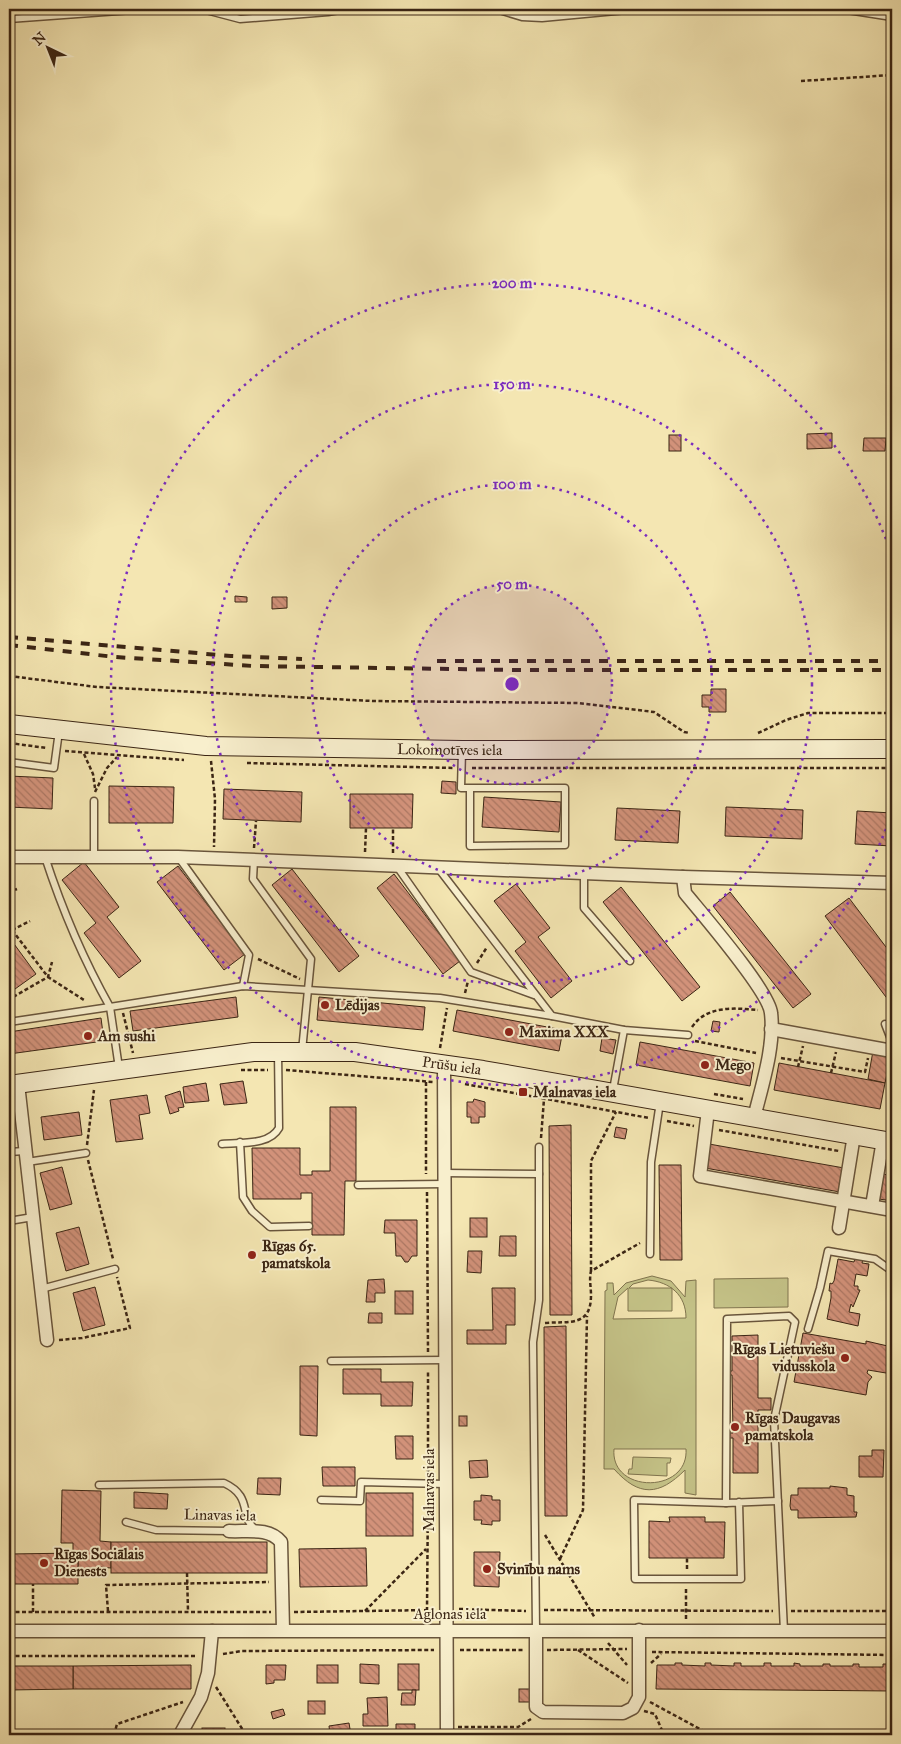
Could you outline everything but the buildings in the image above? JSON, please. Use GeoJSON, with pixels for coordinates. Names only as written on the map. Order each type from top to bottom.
{"type":"FeatureCollection","features":[{"type":"Feature","properties":{"kind":"street","name":"Lokomotīves iela"},"geometry":{"type":"LineString","coordinates":[[9,724],[206,746],[462,750],[892,749]]}},
{"type":"Feature","properties":{"kind":"street"},"geometry":{"type":"LineString","coordinates":[[9,857],[214,858],[683,877],[892,883]]}},
{"type":"Feature","properties":{"kind":"street"},"geometry":{"type":"LineString","coordinates":[[683,877],[685,893],[753,980],[769,1004],[772,1012],[767,1055],[754,1118]]}},
{"type":"Feature","properties":{"kind":"street"},"geometry":{"type":"LineString","coordinates":[[771,1029],[892,1051]]}},
{"type":"Feature","properties":{"kind":"street","name":"Prūšu iela"},"geometry":{"type":"LineString","coordinates":[[13,1085],[120,1068],[252,1052],[355,1052],[437,1058],[708,1110],[854,1135],[889,1138]]}},
{"type":"Feature","properties":{"kind":"street","name":"Malnavas iela"},"geometry":{"type":"LineString","coordinates":[[437,1058],[444,1178],[447,1731]]}},
{"type":"Feature","properties":{"kind":"street"},"geometry":{"type":"LineString","coordinates":[[13,1085],[26,1156],[47,1340]]}},
{"type":"Feature","properties":{"kind":"street"},"geometry":{"type":"LineString","coordinates":[[708,1110],[700,1176],[892,1210]]}},
{"type":"Feature","properties":{"kind":"street"},"geometry":{"type":"LineString","coordinates":[[839,1228],[854,1135]]}},
{"type":"Feature","properties":{"kind":"street"},"geometry":{"type":"LineString","coordinates":[[872,1206],[889,1138]]}},
{"type":"Feature","properties":{"kind":"street","name":"Linavas iela"},"geometry":{"type":"LineString","coordinates":[[229,1531],[275,1534],[281,1542],[283,1630]]}},
{"type":"Feature","properties":{"kind":"street"},"geometry":{"type":"LineString","coordinates":[[180,1735],[200,1697],[208,1673],[212,1630]]}},
{"type":"Feature","properties":{"kind":"street"},"geometry":{"type":"LineString","coordinates":[[536,1630],[536,1707],[543,1712],[623,1713],[638,1693],[639,1630]]}},
{"type":"Feature","properties":{"kind":"street","name":"Aglonas iela"},"geometry":{"type":"LineString","coordinates":[[9,1631],[892,1631]]}},
{"type":"Feature","properties":{"kind":"lane"},"geometry":{"type":"LineString","coordinates":[[9,19],[146,9]]}},
{"type":"Feature","properties":{"kind":"lane"},"geometry":{"type":"LineString","coordinates":[[202,9],[240,19],[345,9]]}},
{"type":"Feature","properties":{"kind":"lane"},"geometry":{"type":"LineString","coordinates":[[496,9],[522,17],[542,18],[637,9]]}},
{"type":"Feature","properties":{"kind":"lane"},"geometry":{"type":"LineString","coordinates":[[841,9],[892,17]]}},
{"type":"Feature","properties":{"kind":"lane"},"geometry":{"type":"LineString","coordinates":[[9,762],[54,768],[59,731]]}},
{"type":"Feature","properties":{"kind":"lane"},"geometry":{"type":"LineString","coordinates":[[462,750],[460,788],[470,788],[565,788],[565,845],[470,846],[470,788]]}},
{"type":"Feature","properties":{"kind":"lane"},"geometry":{"type":"LineString","coordinates":[[94,801],[94,856]]}},
{"type":"Feature","properties":{"kind":"lane"},"geometry":{"type":"LineString","coordinates":[[45,857],[62,910],[90,971],[110,1007],[120,1068]]}},
{"type":"Feature","properties":{"kind":"lane"},"geometry":{"type":"LineString","coordinates":[[178,857],[248,955],[243,986]]}},
{"type":"Feature","properties":{"kind":"lane"},"geometry":{"type":"LineString","coordinates":[[254,860],[253,879],[311,959],[306,987],[302,1051]]}},
{"type":"Feature","properties":{"kind":"lane"},"geometry":{"type":"LineString","coordinates":[[394,865],[471,972],[536,995]]}},
{"type":"Feature","properties":{"kind":"lane"},"geometry":{"type":"LineString","coordinates":[[437,866],[552,1016]]}},
{"type":"Feature","properties":{"kind":"lane"},"geometry":{"type":"LineString","coordinates":[[584,873],[584,908],[630,961]]}},
{"type":"Feature","properties":{"kind":"lane"},"geometry":{"type":"LineString","coordinates":[[9,1022],[243,986],[306,987],[448,999],[624,1030],[688,1035]]}},
{"type":"Feature","properties":{"kind":"lane"},"geometry":{"type":"LineString","coordinates":[[885,1024],[892,1042]]}},
{"type":"Feature","properties":{"kind":"lane"},"geometry":{"type":"LineString","coordinates":[[612,1092],[624,1030]]}},
{"type":"Feature","properties":{"kind":"lane"},"geometry":{"type":"LineString","coordinates":[[222,1144],[266,1140],[276,1135],[279,1128],[278,1051]]}},
{"type":"Feature","properties":{"kind":"lane"},"geometry":{"type":"LineString","coordinates":[[650,1254],[651,1162],[661,1101]]}},
{"type":"Feature","properties":{"kind":"lane"},"geometry":{"type":"LineString","coordinates":[[240,1142],[243,1197],[252,1212],[270,1227],[309,1226]]}},
{"type":"Feature","properties":{"kind":"lane"},"geometry":{"type":"LineString","coordinates":[[536,1630],[533,1342],[539,1300],[539,1146]]}},
{"type":"Feature","properties":{"kind":"lane"},"geometry":{"type":"LineString","coordinates":[[9,1152],[26,1156],[86,1153]]}},
{"type":"Feature","properties":{"kind":"lane"},"geometry":{"type":"LineString","coordinates":[[358,1186],[427,1184],[444,1178],[539,1174]]}},
{"type":"Feature","properties":{"kind":"lane"},"geometry":{"type":"LineString","coordinates":[[9,1221],[33,1217]]}},
{"type":"Feature","properties":{"kind":"lane"},"geometry":{"type":"LineString","coordinates":[[808,1329],[828,1251],[875,1259],[892,1271]]}},
{"type":"Feature","properties":{"kind":"lane"},"geometry":{"type":"LineString","coordinates":[[42,1289],[115,1269]]}},
{"type":"Feature","properties":{"kind":"lane"},"geometry":{"type":"LineString","coordinates":[[726,1502],[727,1319],[789,1316],[795,1322],[774,1420],[784,1631]]}},
{"type":"Feature","properties":{"kind":"lane"},"geometry":{"type":"LineString","coordinates":[[330,1361],[444,1360]]}},
{"type":"Feature","properties":{"kind":"lane"},"geometry":{"type":"LineString","coordinates":[[321,1500],[360,1501],[361,1482],[445,1484]]}},
{"type":"Feature","properties":{"kind":"lane"},"geometry":{"type":"LineString","coordinates":[[99,1485],[224,1483],[237,1489],[244,1502],[251,1526],[258,1532]]}},
{"type":"Feature","properties":{"kind":"lane"},"geometry":{"type":"LineString","coordinates":[[739,1502],[741,1579],[634,1579],[634,1500],[778,1501]]}},
{"type":"Feature","properties":{"kind":"lane","name":"Linavas iela"},"geometry":{"type":"LineString","coordinates":[[126,1522],[156,1530],[229,1531]]}},
{"type":"Feature","properties":{"kind":"lane"},"geometry":{"type":"LineString","coordinates":[[866,1735],[883,1735]]}},
{"type":"Feature","properties":{"kind":"path"},"geometry":{"type":"LineString","coordinates":[[801,81],[892,75]]}},
{"type":"Feature","properties":{"kind":"path"},"geometry":{"type":"LineString","coordinates":[[9,676],[96,687],[372,701],[578,703],[654,712],[684,732],[692,733]]}},
{"type":"Feature","properties":{"kind":"path"},"geometry":{"type":"LineString","coordinates":[[757,733],[786,720],[808,713],[892,713]]}},
{"type":"Feature","properties":{"kind":"path"},"geometry":{"type":"LineString","coordinates":[[84,753],[93,774],[94,801]]}},
{"type":"Feature","properties":{"kind":"path"},"geometry":{"type":"LineString","coordinates":[[95,792],[107,768],[117,756]]}},
{"type":"Feature","properties":{"kind":"path"},"geometry":{"type":"LineString","coordinates":[[211,762],[216,798],[214,858]]}},
{"type":"Feature","properties":{"kind":"path"},"geometry":{"type":"LineString","coordinates":[[254,860],[256,821]]}},
{"type":"Feature","properties":{"kind":"path"},"geometry":{"type":"LineString","coordinates":[[365,864],[366,828]]}},
{"type":"Feature","properties":{"kind":"path"},"geometry":{"type":"LineString","coordinates":[[393,828],[394,865]]}},
{"type":"Feature","properties":{"kind":"path"},"geometry":{"type":"LineString","coordinates":[[9,892],[17,888]]}},
{"type":"Feature","properties":{"kind":"path"},"geometry":{"type":"LineString","coordinates":[[9,905],[12,910],[12,930],[48,977],[97,1009]]}},
{"type":"Feature","properties":{"kind":"path"},"geometry":{"type":"LineString","coordinates":[[12,930],[30,921]]}},
{"type":"Feature","properties":{"kind":"path"},"geometry":{"type":"LineString","coordinates":[[248,955],[299,977],[306,987]]}},
{"type":"Feature","properties":{"kind":"path"},"geometry":{"type":"LineString","coordinates":[[9,1009],[13,997],[48,977],[52,962]]}},
{"type":"Feature","properties":{"kind":"path"},"geometry":{"type":"LineString","coordinates":[[427,1611],[426,1082],[437,1058],[448,999]]}},
{"type":"Feature","properties":{"kind":"path"},"geometry":{"type":"LineString","coordinates":[[122,1005],[128,1042],[133,1053]]}},
{"type":"Feature","properties":{"kind":"path"},"geometry":{"type":"LineString","coordinates":[[772,1012],[717,1009],[693,1025],[688,1035],[697,1042],[865,1072]]}},
{"type":"Feature","properties":{"kind":"path"},"geometry":{"type":"LineString","coordinates":[[798,1067],[805,1035]]}},
{"type":"Feature","properties":{"kind":"path"},"geometry":{"type":"LineString","coordinates":[[831,1073],[838,1041]]}},
{"type":"Feature","properties":{"kind":"path"},"geometry":{"type":"LineString","coordinates":[[864,1079],[870,1046]]}},
{"type":"Feature","properties":{"kind":"path"},"geometry":{"type":"LineString","coordinates":[[235,1070],[278,1069],[426,1082]]}},
{"type":"Feature","properties":{"kind":"path"},"geometry":{"type":"LineString","coordinates":[[84,1091],[103,1088]]}},
{"type":"Feature","properties":{"kind":"path"},"geometry":{"type":"LineString","coordinates":[[47,1340],[82,1338],[130,1328],[86,1153],[94,1090]]}},
{"type":"Feature","properties":{"kind":"path"},"geometry":{"type":"LineString","coordinates":[[539,1146],[544,1099]]}},
{"type":"Feature","properties":{"kind":"path"},"geometry":{"type":"LineString","coordinates":[[560,1559],[583,1510],[587,1316],[590,1310],[591,1271],[591,1161],[616,1112]]}},
{"type":"Feature","properties":{"kind":"path"},"geometry":{"type":"LineString","coordinates":[[591,1271],[650,1238]]}},
{"type":"Feature","properties":{"kind":"path"},"geometry":{"type":"LineString","coordinates":[[536,1324],[576,1320],[587,1316]]}},
{"type":"Feature","properties":{"kind":"path"},"geometry":{"type":"LineString","coordinates":[[535,1519],[591,1610],[600,1630],[638,1693],[655,1714],[664,1735]]}},
{"type":"Feature","properties":{"kind":"path"},"geometry":{"type":"LineString","coordinates":[[365,1611],[427,1548]]}},
{"type":"Feature","properties":{"kind":"path"},"geometry":{"type":"LineString","coordinates":[[686,1630],[687,1558]]}},
{"type":"Feature","properties":{"kind":"path"},"geometry":{"type":"LineString","coordinates":[[187,1573],[188,1611]]}},
{"type":"Feature","properties":{"kind":"path"},"geometry":{"type":"LineString","coordinates":[[108,1612],[106,1585],[283,1582]]}},
{"type":"Feature","properties":{"kind":"path"},"geometry":{"type":"LineString","coordinates":[[32,1612],[33,1584]]}},
{"type":"Feature","properties":{"kind":"path"},"geometry":{"type":"LineString","coordinates":[[9,1612],[283,1612],[427,1611],[446,1609],[892,1611]]}},
{"type":"Feature","properties":{"kind":"path"},"geometry":{"type":"LineString","coordinates":[[9,1656],[210,1656],[242,1651],[612,1649],[639,1649],[661,1654],[892,1655]]}},
{"type":"Feature","properties":{"kind":"path"},"geometry":{"type":"LineString","coordinates":[[577,1650],[638,1693],[711,1735]]}},
{"type":"Feature","properties":{"kind":"path"},"geometry":{"type":"LineString","coordinates":[[208,1673],[246,1735]]}},
{"type":"Feature","properties":{"kind":"path"},"geometry":{"type":"LineString","coordinates":[[114,1735],[117,1724],[200,1697]]}},
{"type":"Feature","properties":{"kind":"path"},"geometry":{"type":"LineString","coordinates":[[447,1731],[518,1727],[543,1712]]}},
{"type":"Feature","properties":{"kind":"shaded area"},"geometry":{"type":"Polygon","coordinates":[[[652,1276],[671,1281],[685,1297],[686,1281],[696,1280],[696,1495],[685,1493],[685,1470],[666,1485],[649,1490],[632,1485],[614,1469],[604,1469],[605,1291],[607,1290],[607,1283],[613,1283],[614,1295],[626,1283],[652,1276]],[[648,1280],[633,1284],[629,1288],[671,1288],[656,1281],[648,1280]],[[628,1288],[618,1297],[613,1319],[686,1318],[683,1303],[672,1289],[672,1311],[628,1311],[628,1288]],[[614,1449],[616,1464],[624,1474],[636,1481],[650,1483],[663,1481],[675,1474],[684,1464],[686,1449],[614,1449]]]}},
{"type":"Feature","properties":{"kind":"shaded area"},"geometry":{"type":"Polygon","coordinates":[[[788,1278],[788,1307],[714,1308],[714,1279],[788,1278]]]}},
{"type":"Feature","properties":{"kind":"shaded area"},"geometry":{"type":"Polygon","coordinates":[[[633,1457],[671,1458],[670,1463],[667,1463],[667,1476],[628,1474],[629,1469],[632,1469],[633,1457]]]}},
{"type":"Feature","properties":{"kind":"railway"},"geometry":{"type":"LineString","coordinates":[[9,637],[231,656],[302,659]]}},
{"type":"Feature","properties":{"kind":"railway"},"geometry":{"type":"LineString","coordinates":[[9,645],[115,657],[253,666],[516,670],[892,670]]}},
{"type":"Feature","properties":{"kind":"railway"},"geometry":{"type":"LineString","coordinates":[[437,661],[892,661]]}},
{"type":"Feature","properties":{"kind":"place","name":"Lēdijas"},"geometry":{"type":"Point","coordinates":[325,1005]}},
{"type":"Feature","properties":{"kind":"place","name":"Maxima XXX"},"geometry":{"type":"Point","coordinates":[509,1032]}},
{"type":"Feature","properties":{"kind":"place","name":"Am sushi"},"geometry":{"type":"Point","coordinates":[88,1036]}},
{"type":"Feature","properties":{"kind":"place","name":"Mego"},"geometry":{"type":"Point","coordinates":[705,1065]}},
{"type":"Feature","properties":{"kind":"place","name":"Malnavas iela"},"geometry":{"type":"Point","coordinates":[523,1092]}},
{"type":"Feature","properties":{"kind":"place","name":"Rīgas 65. pamatskola"},"geometry":{"type":"Point","coordinates":[252,1255]}},
{"type":"Feature","properties":{"kind":"place","name":"Rīgas Lietuviešu vidusskola"},"geometry":{"type":"Point","coordinates":[845,1358]}},
{"type":"Feature","properties":{"kind":"place","name":"Rīgas Daugavas pamatskola"},"geometry":{"type":"Point","coordinates":[735,1427]}},
{"type":"Feature","properties":{"kind":"place","name":"Rīgas Sociālais Dienests"},"geometry":{"type":"Point","coordinates":[44,1563]}},
{"type":"Feature","properties":{"kind":"place","name":"Svinību nams"},"geometry":{"type":"Point","coordinates":[487,1569]}}]}
